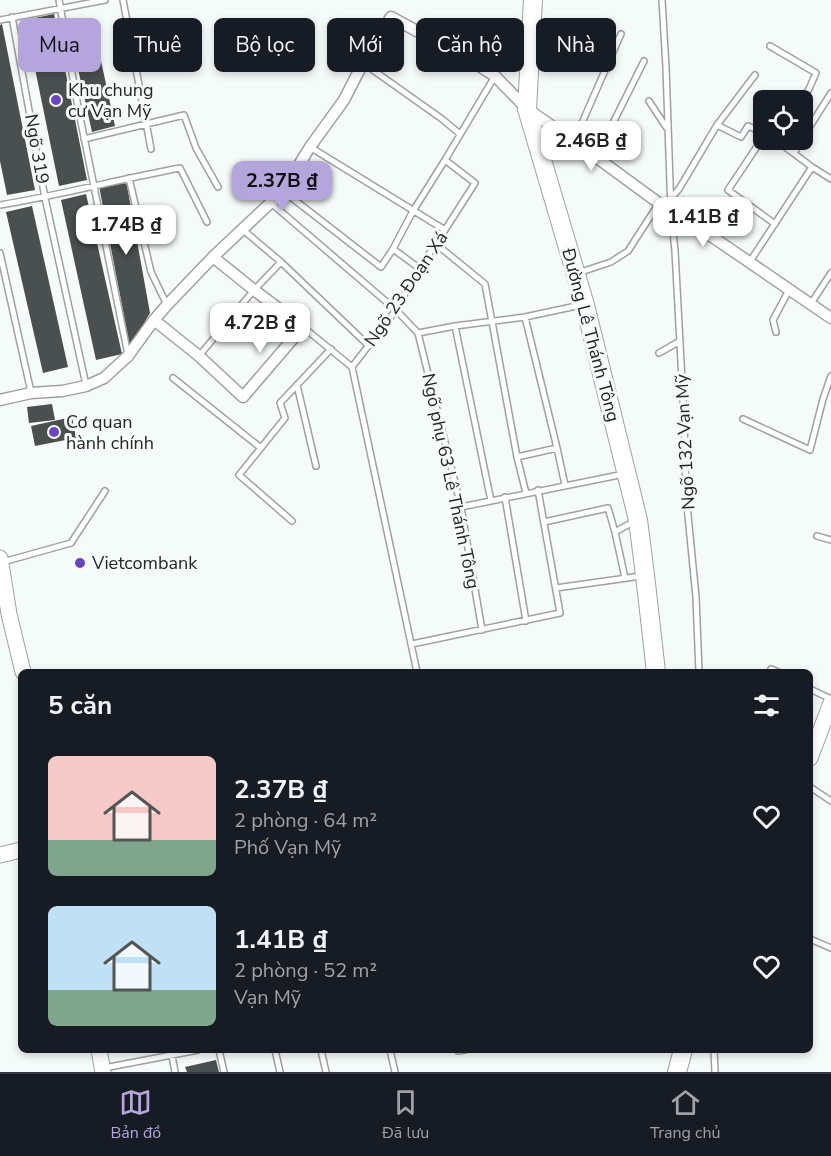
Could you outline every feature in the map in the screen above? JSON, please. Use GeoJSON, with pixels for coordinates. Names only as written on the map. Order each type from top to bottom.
{"type":"FeatureCollection","features":[{"type":"Feature","properties":{"kind":"main road","name":"Đường Lê Thánh Tông"},"geometry":{"type":"LineString","coordinates":[[533,0],[527,109],[585,305],[638,520],[656,669]]}},
{"type":"Feature","properties":{"kind":"main road"},"geometry":{"type":"LineString","coordinates":[[1,560],[5,615],[21,669]]}},
{"type":"Feature","properties":{"kind":"main road"},"geometry":{"type":"LineString","coordinates":[[813,750],[831,701]]}},
{"type":"Feature","properties":{"kind":"main road"},"geometry":{"type":"LineString","coordinates":[[0,855],[18,851]]}},
{"type":"Feature","properties":{"kind":"main road"},"geometry":{"type":"LineString","coordinates":[[100,1053],[103,1070]]}},
{"type":"Feature","properties":{"kind":"main road"},"geometry":{"type":"LineString","coordinates":[[677,1072],[682,1053]]}},
{"type":"Feature","properties":{"kind":"street"},"geometry":{"type":"LineString","coordinates":[[404,24],[495,76],[527,109],[671,212],[714,238],[831,318]]}},
{"type":"Feature","properties":{"kind":"street"},"geometry":{"type":"LineString","coordinates":[[0,400],[31,393],[62,391],[86,386],[104,378],[128,356],[167,305],[213,257],[283,191],[310,147],[344,100],[358,72]]}},
{"type":"Feature","properties":{"kind":"street"},"geometry":{"type":"LineString","coordinates":[[154,320],[199,356],[243,397],[303,327],[213,257]]}},
{"type":"Feature","properties":{"kind":"lane"},"geometry":{"type":"LineString","coordinates":[[59,0],[93,186],[128,356]]}},
{"type":"Feature","properties":{"kind":"lane"},"geometry":{"type":"LineString","coordinates":[[0,20],[105,0]]}},
{"type":"Feature","properties":{"kind":"lane"},"geometry":{"type":"LineString","coordinates":[[123,0],[152,149]]}},
{"type":"Feature","properties":{"kind":"lane","name":"Ngõ 132 Vạn Mỹ"},"geometry":{"type":"LineString","coordinates":[[662,0],[686,495],[696,597],[699,669]]}},
{"type":"Feature","properties":{"kind":"lane","name":"Ngõ 319"},"geometry":{"type":"LineString","coordinates":[[12,16],[45,198],[86,386]]}},
{"type":"Feature","properties":{"kind":"lane"},"geometry":{"type":"LineString","coordinates":[[574,141],[621,33]]}},
{"type":"Feature","properties":{"kind":"lane"},"geometry":{"type":"LineString","coordinates":[[770,46],[816,73],[808,90]]}},
{"type":"Feature","properties":{"kind":"lane"},"geometry":{"type":"LineString","coordinates":[[596,157],[644,61]]}},
{"type":"Feature","properties":{"kind":"lane"},"geometry":{"type":"LineString","coordinates":[[376,72],[442,118],[460,134]]}},
{"type":"Feature","properties":{"kind":"lane"},"geometry":{"type":"LineString","coordinates":[[670,199],[679,189],[717,125],[755,75]]}},
{"type":"Feature","properties":{"kind":"lane"},"geometry":{"type":"LineString","coordinates":[[283,191],[381,267],[495,76]]}},
{"type":"Feature","properties":{"kind":"lane"},"geometry":{"type":"LineString","coordinates":[[813,122],[831,93]]}},
{"type":"Feature","properties":{"kind":"lane"},"geometry":{"type":"LineString","coordinates":[[649,101],[667,128]]}},
{"type":"Feature","properties":{"kind":"lane"},"geometry":{"type":"LineString","coordinates":[[84,139],[184,115],[196,148],[219,187]]}},
{"type":"Feature","properties":{"kind":"lane"},"geometry":{"type":"LineString","coordinates":[[717,125],[741,137],[748,126],[753,128]]}},
{"type":"Feature","properties":{"kind":"lane"},"geometry":{"type":"LineString","coordinates":[[310,147],[445,230]]}},
{"type":"Feature","properties":{"kind":"lane"},"geometry":{"type":"LineString","coordinates":[[754,150],[728,190],[776,225]]}},
{"type":"Feature","properties":{"kind":"lane"},"geometry":{"type":"LineString","coordinates":[[790,150],[831,179]]}},
{"type":"Feature","properties":{"kind":"lane","name":"Ngõ 23 Đoạn Xá"},"geometry":{"type":"LineString","coordinates":[[352,367],[396,310],[419,268],[475,183],[445,160]]}},
{"type":"Feature","properties":{"kind":"lane"},"geometry":{"type":"LineString","coordinates":[[749,263],[776,225],[812,166]]}},
{"type":"Feature","properties":{"kind":"lane"},"geometry":{"type":"LineString","coordinates":[[0,205],[45,198],[129,177],[180,168],[207,222]]}},
{"type":"Feature","properties":{"kind":"lane"},"geometry":{"type":"LineString","coordinates":[[129,177],[151,272],[167,305]]}},
{"type":"Feature","properties":{"kind":"lane"},"geometry":{"type":"LineString","coordinates":[[271,202],[396,310],[418,333],[525,317],[585,305]]}},
{"type":"Feature","properties":{"kind":"lane"},"geometry":{"type":"LineString","coordinates":[[576,274],[611,262],[628,251],[659,203]]}},
{"type":"Feature","properties":{"kind":"lane"},"geometry":{"type":"LineString","coordinates":[[242,229],[281,262],[369,346]]}},
{"type":"Feature","properties":{"kind":"lane"},"geometry":{"type":"LineString","coordinates":[[436,244],[485,284],[517,457],[526,493]]}},
{"type":"Feature","properties":{"kind":"lane"},"geometry":{"type":"LineString","coordinates":[[393,249],[419,268]]}},
{"type":"Feature","properties":{"kind":"lane"},"geometry":{"type":"LineString","coordinates":[[0,253],[31,393]]}},
{"type":"Feature","properties":{"kind":"lane"},"geometry":{"type":"LineString","coordinates":[[199,356],[281,262]]}},
{"type":"Feature","properties":{"kind":"lane"},"geometry":{"type":"LineString","coordinates":[[810,305],[831,273]]}},
{"type":"Feature","properties":{"kind":"lane"},"geometry":{"type":"LineString","coordinates":[[776,332],[773,320],[789,290]]}},
{"type":"Feature","properties":{"kind":"lane"},"geometry":{"type":"LineString","coordinates":[[525,317],[565,485]]}},
{"type":"Feature","properties":{"kind":"lane"},"geometry":{"type":"LineString","coordinates":[[455,326],[491,501]]}},
{"type":"Feature","properties":{"kind":"lane"},"geometry":{"type":"LineString","coordinates":[[303,327],[352,367],[416,669]]}},
{"type":"Feature","properties":{"kind":"lane","name":"Ngõ phụ 63 Lê Thánh Tông"},"geometry":{"type":"LineString","coordinates":[[418,333],[460,507],[482,630]]}},
{"type":"Feature","properties":{"kind":"lane"},"geometry":{"type":"LineString","coordinates":[[659,352],[680,341]]}},
{"type":"Feature","properties":{"kind":"lane"},"geometry":{"type":"LineString","coordinates":[[292,521],[239,476],[285,418],[280,403],[331,349]]}},
{"type":"Feature","properties":{"kind":"lane"},"geometry":{"type":"LineString","coordinates":[[743,419],[810,450],[831,376]]}},
{"type":"Feature","properties":{"kind":"lane"},"geometry":{"type":"LineString","coordinates":[[173,378],[261,448]]}},
{"type":"Feature","properties":{"kind":"lane"},"geometry":{"type":"LineString","coordinates":[[297,385],[316,466]]}},
{"type":"Feature","properties":{"kind":"lane"},"geometry":{"type":"LineString","coordinates":[[517,457],[557,448]]}},
{"type":"Feature","properties":{"kind":"lane"},"geometry":{"type":"LineString","coordinates":[[460,507],[626,473]]}},
{"type":"Feature","properties":{"kind":"lane"},"geometry":{"type":"LineString","coordinates":[[412,644],[560,613],[538,490]]}},
{"type":"Feature","properties":{"kind":"lane"},"geometry":{"type":"LineString","coordinates":[[1,560],[71,543],[105,491]]}},
{"type":"Feature","properties":{"kind":"lane"},"geometry":{"type":"LineString","coordinates":[[505,497],[526,621]]}},
{"type":"Feature","properties":{"kind":"lane"},"geometry":{"type":"LineString","coordinates":[[544,522],[608,508],[625,578]]}},
{"type":"Feature","properties":{"kind":"lane"},"geometry":{"type":"LineString","coordinates":[[615,532],[638,520]]}},
{"type":"Feature","properties":{"kind":"lane"},"geometry":{"type":"LineString","coordinates":[[817,536],[831,540]]}},
{"type":"Feature","properties":{"kind":"lane"},"geometry":{"type":"LineString","coordinates":[[556,588],[645,575]]}},
{"type":"Feature","properties":{"kind":"lane"},"geometry":{"type":"LineString","coordinates":[[813,690],[831,701]]}},
{"type":"Feature","properties":{"kind":"lane"},"geometry":{"type":"LineString","coordinates":[[813,789],[831,801]]}},
{"type":"Feature","properties":{"kind":"lane"},"geometry":{"type":"LineString","coordinates":[[813,940],[831,948]]}},
{"type":"Feature","properties":{"kind":"lane"},"geometry":{"type":"LineString","coordinates":[[103,1070],[172,1053],[175,1072]]}},
{"type":"Feature","properties":{"kind":"lane"},"geometry":{"type":"LineString","coordinates":[[220,1053],[224,1072]]}},
{"type":"Feature","properties":{"kind":"lane"},"geometry":{"type":"LineString","coordinates":[[276,1053],[280,1072]]}},
{"type":"Feature","properties":{"kind":"lane"},"geometry":{"type":"LineString","coordinates":[[322,1053],[326,1072]]}},
{"type":"Feature","properties":{"kind":"lane"},"geometry":{"type":"LineString","coordinates":[[391,1053],[395,1072]]}},
{"type":"Feature","properties":{"kind":"lane"},"geometry":{"type":"LineString","coordinates":[[714,1053],[715,1072]]}},
{"type":"Feature","properties":{"kind":"building","name":"Khu chung cư Vạn Mỹ"},"geometry":{"type":"Polygon","coordinates":[[[54,14],[55,18],[35,18],[54,14]]]}},
{"type":"Feature","properties":{"kind":"building","name":"Khu chung cư Vạn Mỹ"},"geometry":{"type":"Polygon","coordinates":[[[2,24],[35,190],[7,195],[0,161],[0,25],[2,24]]]}},
{"type":"Feature","properties":{"kind":"building"},"geometry":{"type":"Polygon","coordinates":[[[101,61],[115,126],[92,132],[79,72],[101,72],[101,61]]]}},
{"type":"Feature","properties":{"kind":"building","name":"Khu chung cư Vạn Mỹ"},"geometry":{"type":"Polygon","coordinates":[[[36,72],[66,72],[87,180],[59,186],[36,72]]]}},
{"type":"Feature","properties":{"kind":"building"},"geometry":{"type":"Polygon","coordinates":[[[126,180],[150,313],[130,347],[99,186],[126,180]]]}},
{"type":"Feature","properties":{"kind":"building"},"geometry":{"type":"Polygon","coordinates":[[[86,194],[122,354],[96,360],[61,200],[86,194]]]}},
{"type":"Feature","properties":{"kind":"building"},"geometry":{"type":"Polygon","coordinates":[[[32,206],[68,367],[43,373],[6,212],[32,206]]]}},
{"type":"Feature","properties":{"kind":"building"},"geometry":{"type":"Polygon","coordinates":[[[52,404],[55,420],[29,423],[27,407],[52,404]]]}},
{"type":"Feature","properties":{"kind":"building","name":"Cơ quan hành chính"},"geometry":{"type":"Polygon","coordinates":[[[72,417],[76,438],[35,446],[31,426],[72,417]]]}},
{"type":"Feature","properties":{"kind":"building"},"geometry":{"type":"Polygon","coordinates":[[[216,1060],[219,1072],[187,1072],[185,1067],[216,1060]]]}},
{"type":"Feature","properties":{"kind":"place","name":"Khu chung cư Vạn Mỹ"},"geometry":{"type":"Point","coordinates":[56,100]}},
{"type":"Feature","properties":{"kind":"place","name":"Cơ quan hành chính"},"geometry":{"type":"Point","coordinates":[54,432]}},
{"type":"Feature","properties":{"kind":"place","name":"Vietcombank"},"geometry":{"type":"Point","coordinates":[80,563]}}]}
